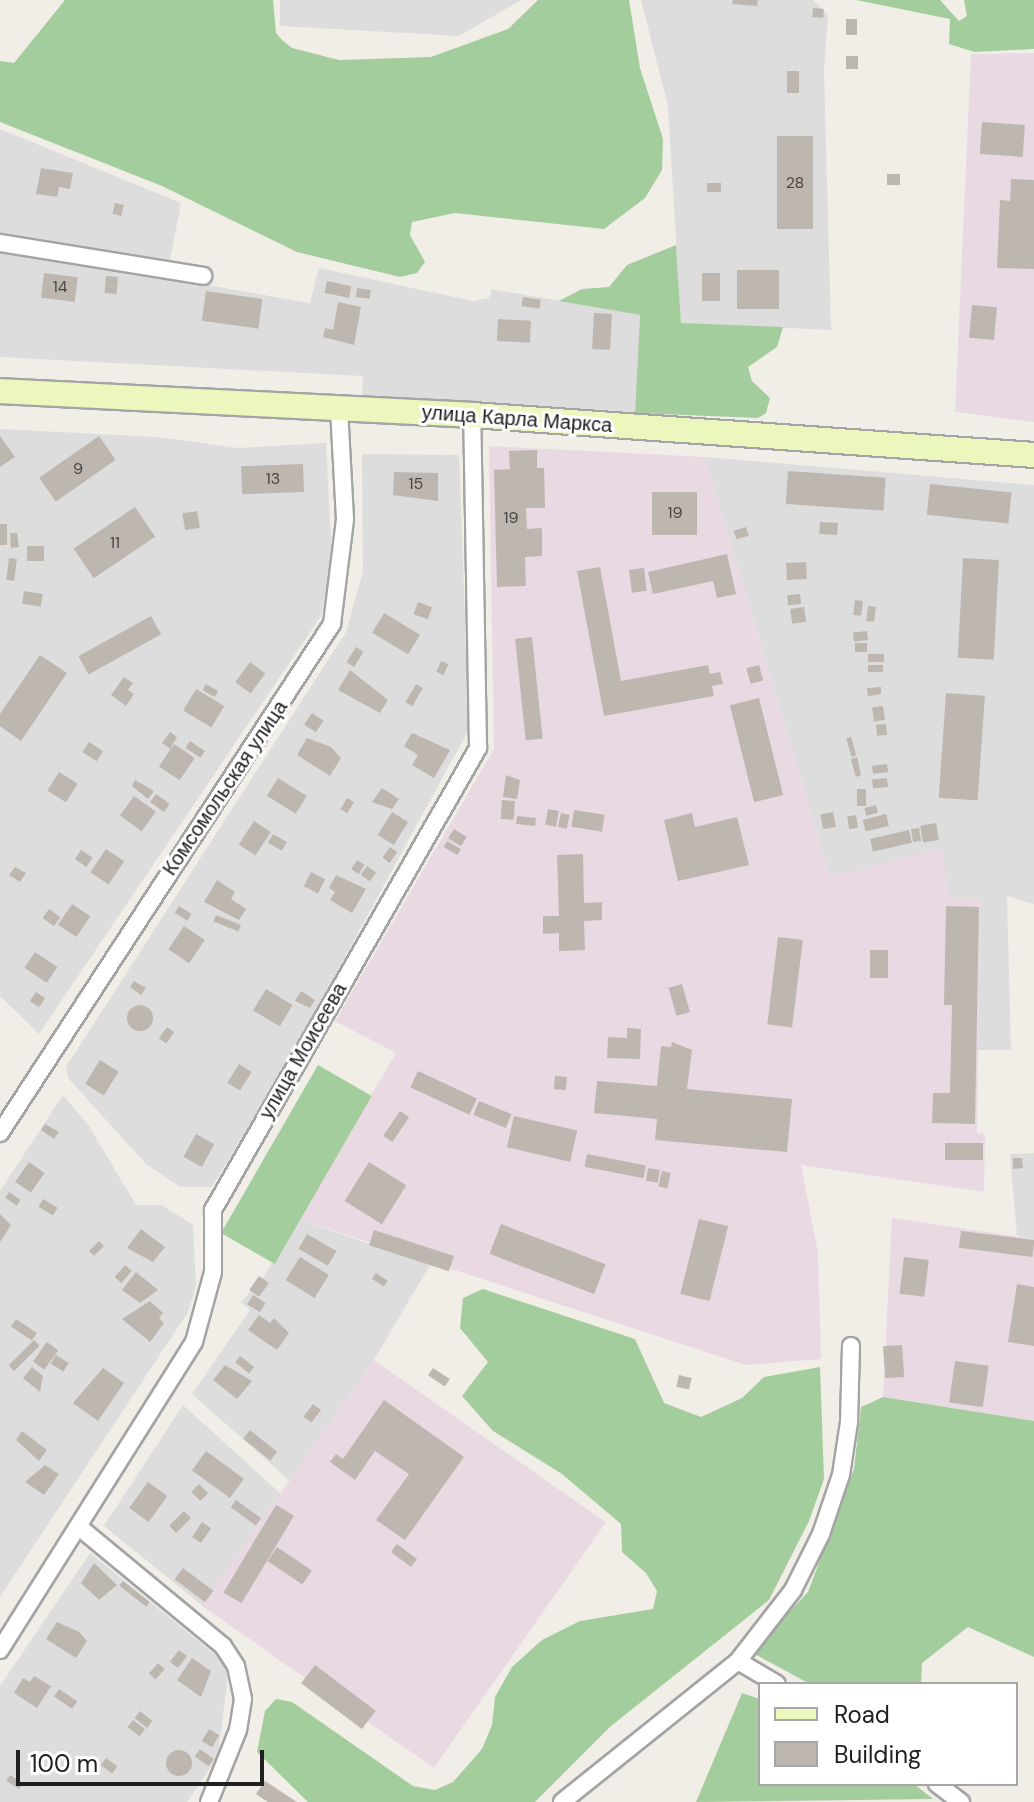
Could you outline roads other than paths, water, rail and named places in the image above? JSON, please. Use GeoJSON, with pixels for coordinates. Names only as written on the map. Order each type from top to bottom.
{"type":"FeatureCollection","features":[{"type":"Feature","properties":{"kind":"street"},"geometry":{"type":"LineString","coordinates":[[0,243],[203,276]]}},
{"type":"Feature","properties":{"kind":"street","name":"улица Карла Маркса"},"geometry":{"type":"LineString","coordinates":[[0,391],[472,415],[1034,455]]}},
{"type":"Feature","properties":{"kind":"street","name":"Комсомольская улица"},"geometry":{"type":"LineString","coordinates":[[0,1133],[327,634],[338,603],[345,519],[339,409]]}},
{"type":"Feature","properties":{"kind":"street","name":"улица Моисеева"},"geometry":{"type":"LineString","coordinates":[[0,1650],[194,1342],[213,1272],[213,1210],[478,748],[472,415]]}},
{"type":"Feature","properties":{"kind":"street"},"geometry":{"type":"LineString","coordinates":[[562,1802],[738,1661],[793,1590],[821,1534],[846,1451],[851,1346]]}},
{"type":"Feature","properties":{"kind":"street"},"geometry":{"type":"LineString","coordinates":[[79,1527],[223,1646],[236,1666],[243,1699],[238,1730],[209,1802]]}},
{"type":"Feature","properties":{"kind":"street"},"geometry":{"type":"LineString","coordinates":[[738,1661],[774,1682]]}},
{"type":"Feature","properties":{"kind":"street"},"geometry":{"type":"LineString","coordinates":[[940,1786],[961,1802]]}}]}
